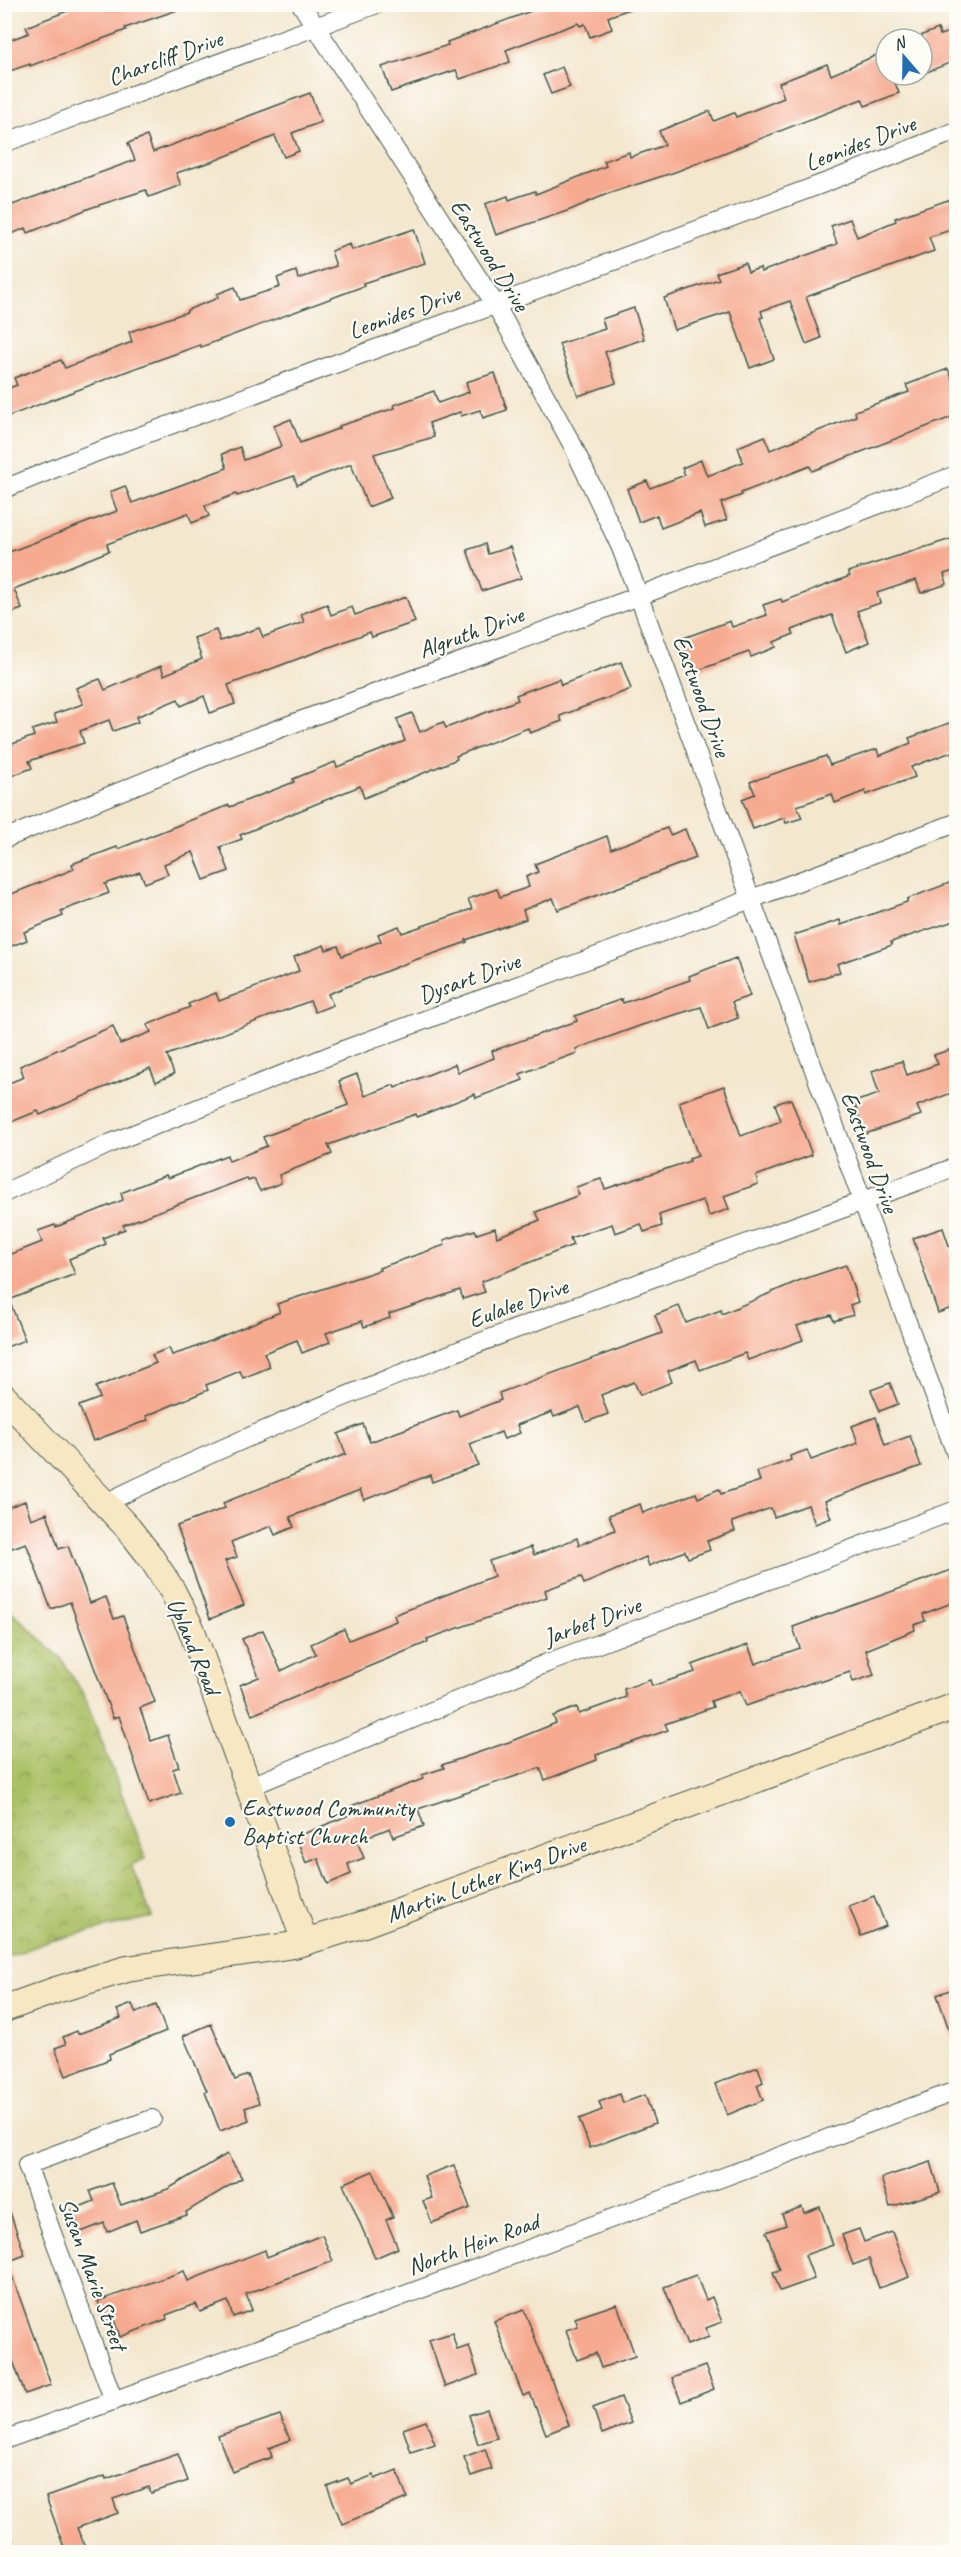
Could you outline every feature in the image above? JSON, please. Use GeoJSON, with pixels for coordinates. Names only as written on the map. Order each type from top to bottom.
{"type":"FeatureCollection","features":[{"type":"Feature","properties":{"kind":"main road","name":"Upland Road"},"geometry":{"type":"LineString","coordinates":[[4,1396],[150,1556],[172,1590],[191,1628],[305,1942]]}},
{"type":"Feature","properties":{"kind":"main road","name":"Martin Luther King Drive"},"geometry":{"type":"LineString","coordinates":[[4,2009],[56,1990],[127,1969],[259,1952],[305,1942],[371,1921],[957,1706]]}},
{"type":"Feature","properties":{"kind":"street","name":"Eastwood Drive"},"geometry":{"type":"LineString","coordinates":[[301,4],[495,304],[573,446],[621,548],[957,1454]]}},
{"type":"Feature","properties":{"kind":"street","name":"Charcliff Drive"},"geometry":{"type":"LineString","coordinates":[[4,143],[377,4]]}},
{"type":"Feature","properties":{"kind":"street","name":"Leonides Drive"},"geometry":{"type":"LineString","coordinates":[[4,489],[78,459],[827,182],[957,131]]}},
{"type":"Feature","properties":{"kind":"street","name":"Algruth Drive"},"geometry":{"type":"LineString","coordinates":[[4,839],[224,749],[639,596],[957,475]]}},
{"type":"Feature","properties":{"kind":"street","name":"Dysart Drive"},"geometry":{"type":"LineString","coordinates":[[4,1193],[111,1143],[232,1093],[957,822]]}},
{"type":"Feature","properties":{"kind":"street","name":"Eulalee Drive"},"geometry":{"type":"LineString","coordinates":[[103,1504],[246,1436],[451,1353],[957,1167]]}},
{"type":"Feature","properties":{"kind":"street","name":"Jarbet Drive"},"geometry":{"type":"LineString","coordinates":[[249,1787],[547,1663],[957,1510]]}},
{"type":"Feature","properties":{"kind":"street","name":"North Hein Road"},"geometry":{"type":"LineString","coordinates":[[4,2440],[957,2091]]}},
{"type":"Feature","properties":{"kind":"street","name":"Susan Marie Street"},"geometry":{"type":"LineString","coordinates":[[114,2401],[27,2165],[152,2119]]}},
{"type":"Feature","properties":{"kind":"street"},"geometry":{"type":"LineString","coordinates":[[4,2543],[6,2553]]}},
{"type":"Feature","properties":{"kind":"green space"},"geometry":{"type":"Polygon","coordinates":[[[4,1604],[61,1658],[85,1697],[146,1858],[131,1865],[152,1917],[50,1941],[5,1958],[4,1604]]]}},
{"type":"Feature","properties":{"kind":"building"},"geometry":{"type":"Polygon","coordinates":[[[69,4],[185,4],[186,7],[125,28],[126,30],[30,66],[30,64],[4,73],[4,42],[29,33],[26,27],[70,10],[69,4]]]}},
{"type":"Feature","properties":{"kind":"building"},"geometry":{"type":"Polygon","coordinates":[[[550,4],[637,6],[608,17],[612,29],[590,37],[585,24],[580,26],[578,23],[506,50],[510,62],[460,79],[456,70],[391,92],[382,67],[448,45],[447,42],[550,4]]]}},
{"type":"Feature","properties":{"kind":"building"},"geometry":{"type":"Polygon","coordinates":[[[938,29],[940,35],[957,29],[957,60],[934,69],[934,30],[938,29]]]}},
{"type":"Feature","properties":{"kind":"building"},"geometry":{"type":"Polygon","coordinates":[[[874,56],[874,87],[897,87],[899,93],[865,106],[862,99],[675,172],[607,194],[570,210],[496,235],[485,204],[508,196],[509,200],[535,191],[536,194],[606,166],[604,161],[629,152],[630,157],[665,145],[659,131],[710,111],[714,121],[734,113],[736,117],[784,98],[779,83],[827,64],[831,75],[874,56]]]}},
{"type":"Feature","properties":{"kind":"building"},"geometry":{"type":"Polygon","coordinates":[[[562,67],[570,87],[551,94],[543,75],[562,67]]]}},
{"type":"Feature","properties":{"kind":"building"},"geometry":{"type":"Polygon","coordinates":[[[310,93],[321,122],[292,133],[299,151],[284,157],[275,136],[214,161],[176,173],[181,185],[149,197],[146,190],[90,208],[28,233],[26,228],[4,237],[4,208],[135,160],[128,143],[147,136],[153,152],[310,93]]]}},
{"type":"Feature","properties":{"kind":"building"},"geometry":{"type":"Polygon","coordinates":[[[957,197],[957,228],[929,237],[934,251],[806,297],[821,338],[806,344],[790,301],[761,311],[763,317],[760,318],[774,359],[750,368],[730,312],[674,330],[664,298],[719,279],[716,273],[745,263],[748,272],[760,268],[761,272],[837,244],[831,226],[850,219],[857,237],[896,221],[895,218],[957,197]]]}},
{"type":"Feature","properties":{"kind":"building"},"geometry":{"type":"Polygon","coordinates":[[[414,229],[425,263],[363,283],[364,286],[4,418],[4,390],[17,385],[14,378],[61,360],[65,368],[132,342],[129,332],[187,312],[187,310],[218,298],[217,294],[235,287],[240,300],[280,287],[277,278],[296,271],[298,279],[336,266],[331,251],[350,244],[352,250],[414,229]]]}},
{"type":"Feature","properties":{"kind":"building"},"geometry":{"type":"Polygon","coordinates":[[[634,308],[644,339],[605,352],[616,383],[578,396],[559,344],[605,329],[602,319],[634,308]]]}},
{"type":"Feature","properties":{"kind":"building"},"geometry":{"type":"Polygon","coordinates":[[[948,369],[957,390],[957,415],[812,471],[810,466],[741,493],[742,495],[721,503],[727,520],[705,527],[700,513],[661,528],[657,515],[639,522],[627,489],[647,481],[650,488],[685,475],[682,468],[701,460],[707,476],[743,462],[738,447],[765,436],[770,450],[856,416],[855,411],[909,392],[906,385],[948,369]]]}},
{"type":"Feature","properties":{"kind":"building"},"geometry":{"type":"Polygon","coordinates":[[[495,373],[507,410],[483,418],[480,410],[461,416],[460,412],[429,423],[434,437],[374,454],[391,498],[368,507],[351,464],[297,485],[294,476],[205,506],[209,516],[192,523],[188,513],[107,544],[109,551],[14,589],[22,609],[4,616],[4,554],[117,511],[110,492],[125,486],[132,503],[227,468],[222,454],[240,447],[244,460],[282,446],[274,426],[291,419],[300,443],[434,391],[438,403],[469,392],[466,382],[495,373]]]}},
{"type":"Feature","properties":{"kind":"building"},"geometry":{"type":"Polygon","coordinates":[[[957,537],[957,570],[944,574],[947,584],[921,593],[916,580],[877,593],[880,603],[857,611],[869,642],[846,652],[832,615],[792,630],[794,634],[774,642],[776,647],[751,657],[749,652],[693,672],[681,639],[730,621],[732,627],[767,615],[763,605],[781,599],[782,602],[850,576],[848,572],[957,537]]]}},
{"type":"Feature","properties":{"kind":"building"},"geometry":{"type":"Polygon","coordinates":[[[485,544],[488,554],[510,547],[521,578],[482,591],[467,550],[485,544]]]}},
{"type":"Feature","properties":{"kind":"building"},"geometry":{"type":"Polygon","coordinates":[[[406,597],[415,622],[372,637],[370,632],[228,685],[235,704],[210,713],[204,696],[181,706],[178,699],[136,717],[138,722],[113,731],[109,720],[80,731],[84,743],[29,761],[32,768],[4,779],[4,747],[34,736],[32,730],[57,722],[54,714],[83,704],[76,688],[100,679],[105,690],[161,666],[164,675],[202,659],[194,638],[216,630],[220,641],[259,628],[263,637],[304,622],[301,614],[327,604],[331,615],[352,607],[355,615],[406,597]]]}},
{"type":"Feature","properties":{"kind":"building"},"geometry":{"type":"Polygon","coordinates":[[[621,662],[631,689],[560,716],[562,721],[530,733],[528,728],[456,756],[457,759],[364,798],[360,786],[240,835],[242,839],[220,847],[229,871],[204,880],[193,852],[164,864],[168,874],[145,883],[140,872],[105,884],[109,893],[61,911],[63,916],[24,932],[27,940],[4,949],[4,897],[74,869],[72,864],[117,847],[118,849],[229,805],[230,807],[294,782],[293,779],[335,762],[337,767],[405,741],[397,719],[412,713],[420,732],[443,722],[446,728],[518,700],[516,695],[559,679],[561,685],[621,662]]]}},
{"type":"Feature","properties":{"kind":"building"},"geometry":{"type":"Polygon","coordinates":[[[957,720],[957,750],[911,767],[915,777],[866,795],[865,791],[835,803],[832,794],[797,806],[802,818],[786,823],[784,818],[753,829],[742,799],[755,794],[750,782],[826,756],[830,765],[877,749],[879,756],[911,743],[909,738],[957,720]]]}},
{"type":"Feature","properties":{"kind":"building"},"geometry":{"type":"Polygon","coordinates":[[[667,828],[670,835],[685,829],[696,858],[558,910],[553,898],[523,910],[526,919],[328,994],[333,1005],[315,1012],[310,1001],[167,1055],[174,1074],[156,1082],[150,1068],[40,1115],[38,1111],[11,1122],[9,1116],[4,1118],[4,1085],[24,1077],[20,1066],[113,1026],[120,1044],[151,1032],[147,1025],[190,1007],[188,1004],[216,993],[219,1001],[299,971],[294,957],[324,945],[326,950],[338,946],[342,956],[381,941],[378,934],[399,926],[402,933],[472,909],[468,899],[497,889],[500,897],[529,887],[526,877],[538,872],[535,864],[607,836],[611,849],[667,828]]]}},
{"type":"Feature","properties":{"kind":"building"},"geometry":{"type":"Polygon","coordinates":[[[957,880],[957,920],[891,942],[892,945],[837,964],[840,972],[809,982],[794,935],[840,920],[841,925],[907,902],[907,899],[957,880]]]}},
{"type":"Feature","properties":{"kind":"building"},"geometry":{"type":"Polygon","coordinates":[[[736,958],[750,996],[732,1002],[738,1018],[709,1029],[701,1007],[642,1025],[576,1049],[577,1053],[520,1074],[523,1080],[476,1098],[475,1094],[417,1117],[416,1114],[328,1145],[332,1154],[279,1175],[281,1183],[260,1191],[254,1179],[248,1181],[247,1178],[123,1225],[125,1229],[103,1238],[106,1244],[69,1259],[75,1274],[9,1300],[25,1340],[4,1348],[4,1257],[42,1242],[38,1231],[55,1225],[56,1227],[123,1200],[121,1193],[166,1175],[168,1178],[227,1155],[229,1161],[267,1146],[263,1137],[348,1105],[339,1081],[357,1074],[365,1096],[394,1085],[395,1088],[455,1064],[458,1072],[494,1058],[492,1051],[577,1021],[575,1016],[622,999],[623,1003],[690,980],[689,976],[736,958]]]}},
{"type":"Feature","properties":{"kind":"building"},"geometry":{"type":"Polygon","coordinates":[[[949,1050],[953,1059],[957,1058],[957,1091],[917,1106],[921,1115],[865,1134],[854,1102],[879,1094],[872,1071],[902,1061],[907,1075],[938,1064],[934,1055],[949,1050]]]}},
{"type":"Feature","properties":{"kind":"building"},"geometry":{"type":"Polygon","coordinates":[[[724,1086],[741,1136],[781,1121],[775,1104],[791,1099],[812,1155],[756,1176],[758,1184],[724,1196],[729,1209],[709,1216],[703,1200],[659,1215],[662,1226],[644,1232],[641,1224],[615,1233],[612,1224],[570,1238],[573,1245],[481,1282],[485,1292],[463,1299],[460,1290],[389,1314],[390,1318],[364,1327],[362,1321],[326,1333],[330,1342],[302,1353],[297,1340],[264,1353],[270,1367],[243,1378],[240,1371],[206,1385],[208,1390],[146,1416],[148,1420],[93,1441],[79,1406],[100,1398],[96,1387],[156,1363],[152,1355],[169,1348],[172,1355],[191,1349],[280,1312],[277,1304],[380,1270],[379,1268],[445,1245],[444,1240],[475,1230],[477,1234],[495,1228],[497,1237],[540,1220],[536,1212],[579,1195],[576,1187],[601,1179],[605,1189],[690,1161],[689,1159],[698,1156],[679,1102],[724,1086]]]}},
{"type":"Feature","properties":{"kind":"building"},"geometry":{"type":"Polygon","coordinates":[[[943,1228],[957,1269],[957,1306],[938,1313],[913,1238],[943,1228]]]}},
{"type":"Feature","properties":{"kind":"building"},"geometry":{"type":"Polygon","coordinates":[[[846,1265],[858,1302],[850,1305],[853,1315],[834,1321],[831,1315],[797,1326],[803,1340],[748,1360],[745,1353],[700,1370],[696,1360],[668,1371],[672,1382],[640,1395],[634,1382],[601,1395],[608,1414],[586,1422],[580,1407],[554,1417],[552,1412],[517,1425],[520,1433],[504,1439],[501,1432],[470,1444],[478,1465],[432,1482],[430,1475],[364,1500],[360,1490],[290,1517],[294,1527],[275,1535],[271,1526],[231,1542],[237,1557],[225,1561],[244,1605],[210,1619],[177,1526],[225,1508],[223,1503],[346,1454],[338,1434],[363,1424],[370,1442],[457,1410],[459,1416],[501,1400],[499,1393],[662,1333],[655,1315],[679,1306],[686,1323],[721,1310],[722,1314],[798,1281],[846,1265]]]}},
{"type":"Feature","properties":{"kind":"building"},"geometry":{"type":"Polygon","coordinates":[[[890,1383],[898,1404],[880,1411],[871,1390],[890,1383]]]}},
{"type":"Feature","properties":{"kind":"building"},"geometry":{"type":"Polygon","coordinates":[[[876,1417],[885,1445],[910,1436],[921,1466],[825,1501],[831,1518],[815,1524],[808,1505],[774,1517],[771,1508],[732,1522],[735,1531],[707,1541],[710,1550],[688,1558],[685,1551],[649,1566],[646,1557],[584,1584],[581,1577],[545,1590],[547,1597],[427,1639],[428,1642],[252,1715],[240,1685],[259,1677],[242,1639],[263,1630],[281,1671],[316,1654],[311,1644],[344,1629],[349,1640],[396,1621],[394,1615],[494,1576],[489,1561],[531,1547],[534,1555],[577,1538],[579,1545],[615,1530],[609,1515],[640,1504],[643,1513],[696,1493],[698,1498],[719,1489],[721,1494],[760,1481],[757,1472],[791,1460],[790,1456],[807,1450],[811,1460],[858,1443],[852,1426],[876,1417]]]}},
{"type":"Feature","properties":{"kind":"building"},"geometry":{"type":"Polygon","coordinates":[[[25,1501],[31,1519],[47,1513],[59,1549],[68,1546],[90,1603],[106,1597],[114,1619],[123,1616],[155,1702],[140,1708],[151,1741],[168,1735],[179,1767],[173,1769],[181,1793],[149,1804],[119,1716],[113,1718],[70,1602],[51,1609],[26,1543],[9,1549],[4,1535],[4,1509],[25,1501]]]}},
{"type":"Feature","properties":{"kind":"building"},"geometry":{"type":"Polygon","coordinates":[[[957,1568],[957,1601],[923,1614],[925,1621],[914,1625],[915,1630],[866,1650],[874,1675],[853,1682],[850,1672],[820,1682],[819,1680],[746,1706],[740,1691],[711,1701],[713,1707],[665,1724],[668,1730],[596,1755],[597,1760],[545,1780],[540,1768],[418,1809],[424,1826],[393,1837],[390,1828],[357,1841],[364,1858],[348,1864],[351,1874],[328,1884],[318,1858],[306,1863],[296,1837],[354,1813],[351,1806],[423,1779],[422,1775],[444,1768],[442,1765],[556,1723],[553,1716],[577,1707],[579,1714],[626,1697],[624,1689],[650,1680],[652,1686],[695,1672],[692,1665],[748,1645],[755,1664],[800,1648],[793,1627],[957,1568]]]}},
{"type":"Feature","properties":{"kind":"building"},"geometry":{"type":"Polygon","coordinates":[[[874,1896],[886,1926],[861,1936],[849,1906],[874,1896]]]}},
{"type":"Feature","properties":{"kind":"building"},"geometry":{"type":"Polygon","coordinates":[[[957,1987],[957,2044],[954,2044],[937,1995],[957,1987]]]}},
{"type":"Feature","properties":{"kind":"building"},"geometry":{"type":"Polygon","coordinates":[[[132,2004],[136,2013],[156,2005],[166,2031],[109,2054],[110,2059],[66,2076],[55,2048],[66,2044],[63,2037],[77,2031],[78,2034],[121,2018],[117,2010],[132,2004]]]}},
{"type":"Feature","properties":{"kind":"building"},"geometry":{"type":"Polygon","coordinates":[[[211,2024],[235,2080],[248,2075],[259,2103],[245,2108],[249,2120],[220,2131],[205,2092],[207,2091],[183,2036],[211,2024]]]}},
{"type":"Feature","properties":{"kind":"building"},"geometry":{"type":"Polygon","coordinates":[[[758,2067],[763,2082],[757,2085],[763,2100],[727,2115],[715,2084],[758,2067]]]}},
{"type":"Feature","properties":{"kind":"building"},"geometry":{"type":"Polygon","coordinates":[[[620,2094],[623,2103],[645,2095],[655,2123],[590,2148],[579,2119],[602,2110],[599,2102],[620,2094]]]}},
{"type":"Feature","properties":{"kind":"building"},"geometry":{"type":"Polygon","coordinates":[[[227,2154],[242,2178],[186,2212],[187,2215],[140,2231],[136,2220],[107,2232],[104,2223],[81,2232],[72,2210],[94,2201],[90,2191],[112,2183],[121,2205],[168,2189],[227,2154]]]}},
{"type":"Feature","properties":{"kind":"building"},"geometry":{"type":"Polygon","coordinates":[[[931,2162],[940,2192],[890,2207],[881,2178],[931,2162]]]}},
{"type":"Feature","properties":{"kind":"building"},"geometry":{"type":"Polygon","coordinates":[[[454,2165],[470,2208],[432,2223],[423,2201],[432,2198],[424,2176],[454,2165]]]}},
{"type":"Feature","properties":{"kind":"building"},"geometry":{"type":"Polygon","coordinates":[[[373,2171],[393,2217],[386,2220],[398,2248],[375,2258],[343,2184],[373,2171]]]}},
{"type":"Feature","properties":{"kind":"building"},"geometry":{"type":"Polygon","coordinates":[[[4,2204],[7,2204],[25,2255],[7,2262],[51,2385],[25,2394],[4,2336],[4,2204]]]}},
{"type":"Feature","properties":{"kind":"building"},"geometry":{"type":"Polygon","coordinates":[[[802,2207],[804,2213],[820,2207],[833,2245],[805,2255],[814,2279],[780,2291],[773,2272],[780,2270],[766,2232],[786,2225],[782,2214],[802,2207]]]}},
{"type":"Feature","properties":{"kind":"building"},"geometry":{"type":"Polygon","coordinates":[[[859,2229],[864,2242],[892,2232],[909,2277],[879,2288],[869,2259],[853,2265],[842,2235],[859,2229]]]}},
{"type":"Feature","properties":{"kind":"building"},"geometry":{"type":"Polygon","coordinates":[[[322,2235],[333,2261],[246,2294],[252,2310],[233,2317],[228,2301],[200,2312],[196,2304],[166,2315],[167,2319],[120,2337],[113,2317],[105,2320],[98,2301],[184,2271],[188,2281],[265,2250],[267,2257],[322,2235]]]}},
{"type":"Feature","properties":{"kind":"building"},"geometry":{"type":"Polygon","coordinates":[[[696,2275],[706,2300],[712,2297],[722,2322],[706,2328],[709,2337],[687,2345],[664,2287],[696,2275]]]}},
{"type":"Feature","properties":{"kind":"building"},"geometry":{"type":"Polygon","coordinates":[[[617,2304],[635,2356],[601,2368],[596,2353],[577,2360],[566,2330],[578,2326],[575,2318],[617,2304]]]}},
{"type":"Feature","properties":{"kind":"building"},"geometry":{"type":"Polygon","coordinates":[[[524,2310],[569,2425],[546,2434],[530,2393],[523,2396],[494,2321],[524,2310]]]}},
{"type":"Feature","properties":{"kind":"building"},"geometry":{"type":"Polygon","coordinates":[[[452,2333],[457,2350],[469,2346],[478,2375],[445,2387],[429,2340],[452,2333]]]}},
{"type":"Feature","properties":{"kind":"building"},"geometry":{"type":"Polygon","coordinates":[[[705,2366],[714,2389],[681,2402],[672,2378],[705,2366]]]}},
{"type":"Feature","properties":{"kind":"building"},"geometry":{"type":"Polygon","coordinates":[[[621,2397],[631,2423],[602,2434],[593,2408],[621,2397]]]}},
{"type":"Feature","properties":{"kind":"building"},"geometry":{"type":"Polygon","coordinates":[[[487,2409],[497,2438],[478,2444],[469,2415],[487,2409]]]}},
{"type":"Feature","properties":{"kind":"building"},"geometry":{"type":"Polygon","coordinates":[[[280,2415],[290,2440],[269,2448],[272,2457],[232,2472],[218,2436],[280,2415]]]}},
{"type":"Feature","properties":{"kind":"building"},"geometry":{"type":"Polygon","coordinates":[[[426,2421],[435,2444],[411,2452],[403,2429],[426,2421]]]}},
{"type":"Feature","properties":{"kind":"building"},"geometry":{"type":"Polygon","coordinates":[[[485,2449],[492,2469],[471,2476],[464,2457],[485,2449]]]}},
{"type":"Feature","properties":{"kind":"building"},"geometry":{"type":"Polygon","coordinates":[[[178,2454],[188,2481],[151,2493],[149,2487],[113,2499],[118,2513],[77,2528],[87,2553],[66,2553],[46,2497],[178,2454]]]}},
{"type":"Feature","properties":{"kind":"building"},"geometry":{"type":"Polygon","coordinates":[[[397,2470],[407,2498],[342,2524],[327,2486],[348,2478],[351,2484],[374,2475],[375,2479],[397,2470]]]}},
{"type":"Feature","properties":{"kind":"place","name":"Eastwood Community Baptist Church"},"geometry":{"type":"Point","coordinates":[230,1822]}}]}
